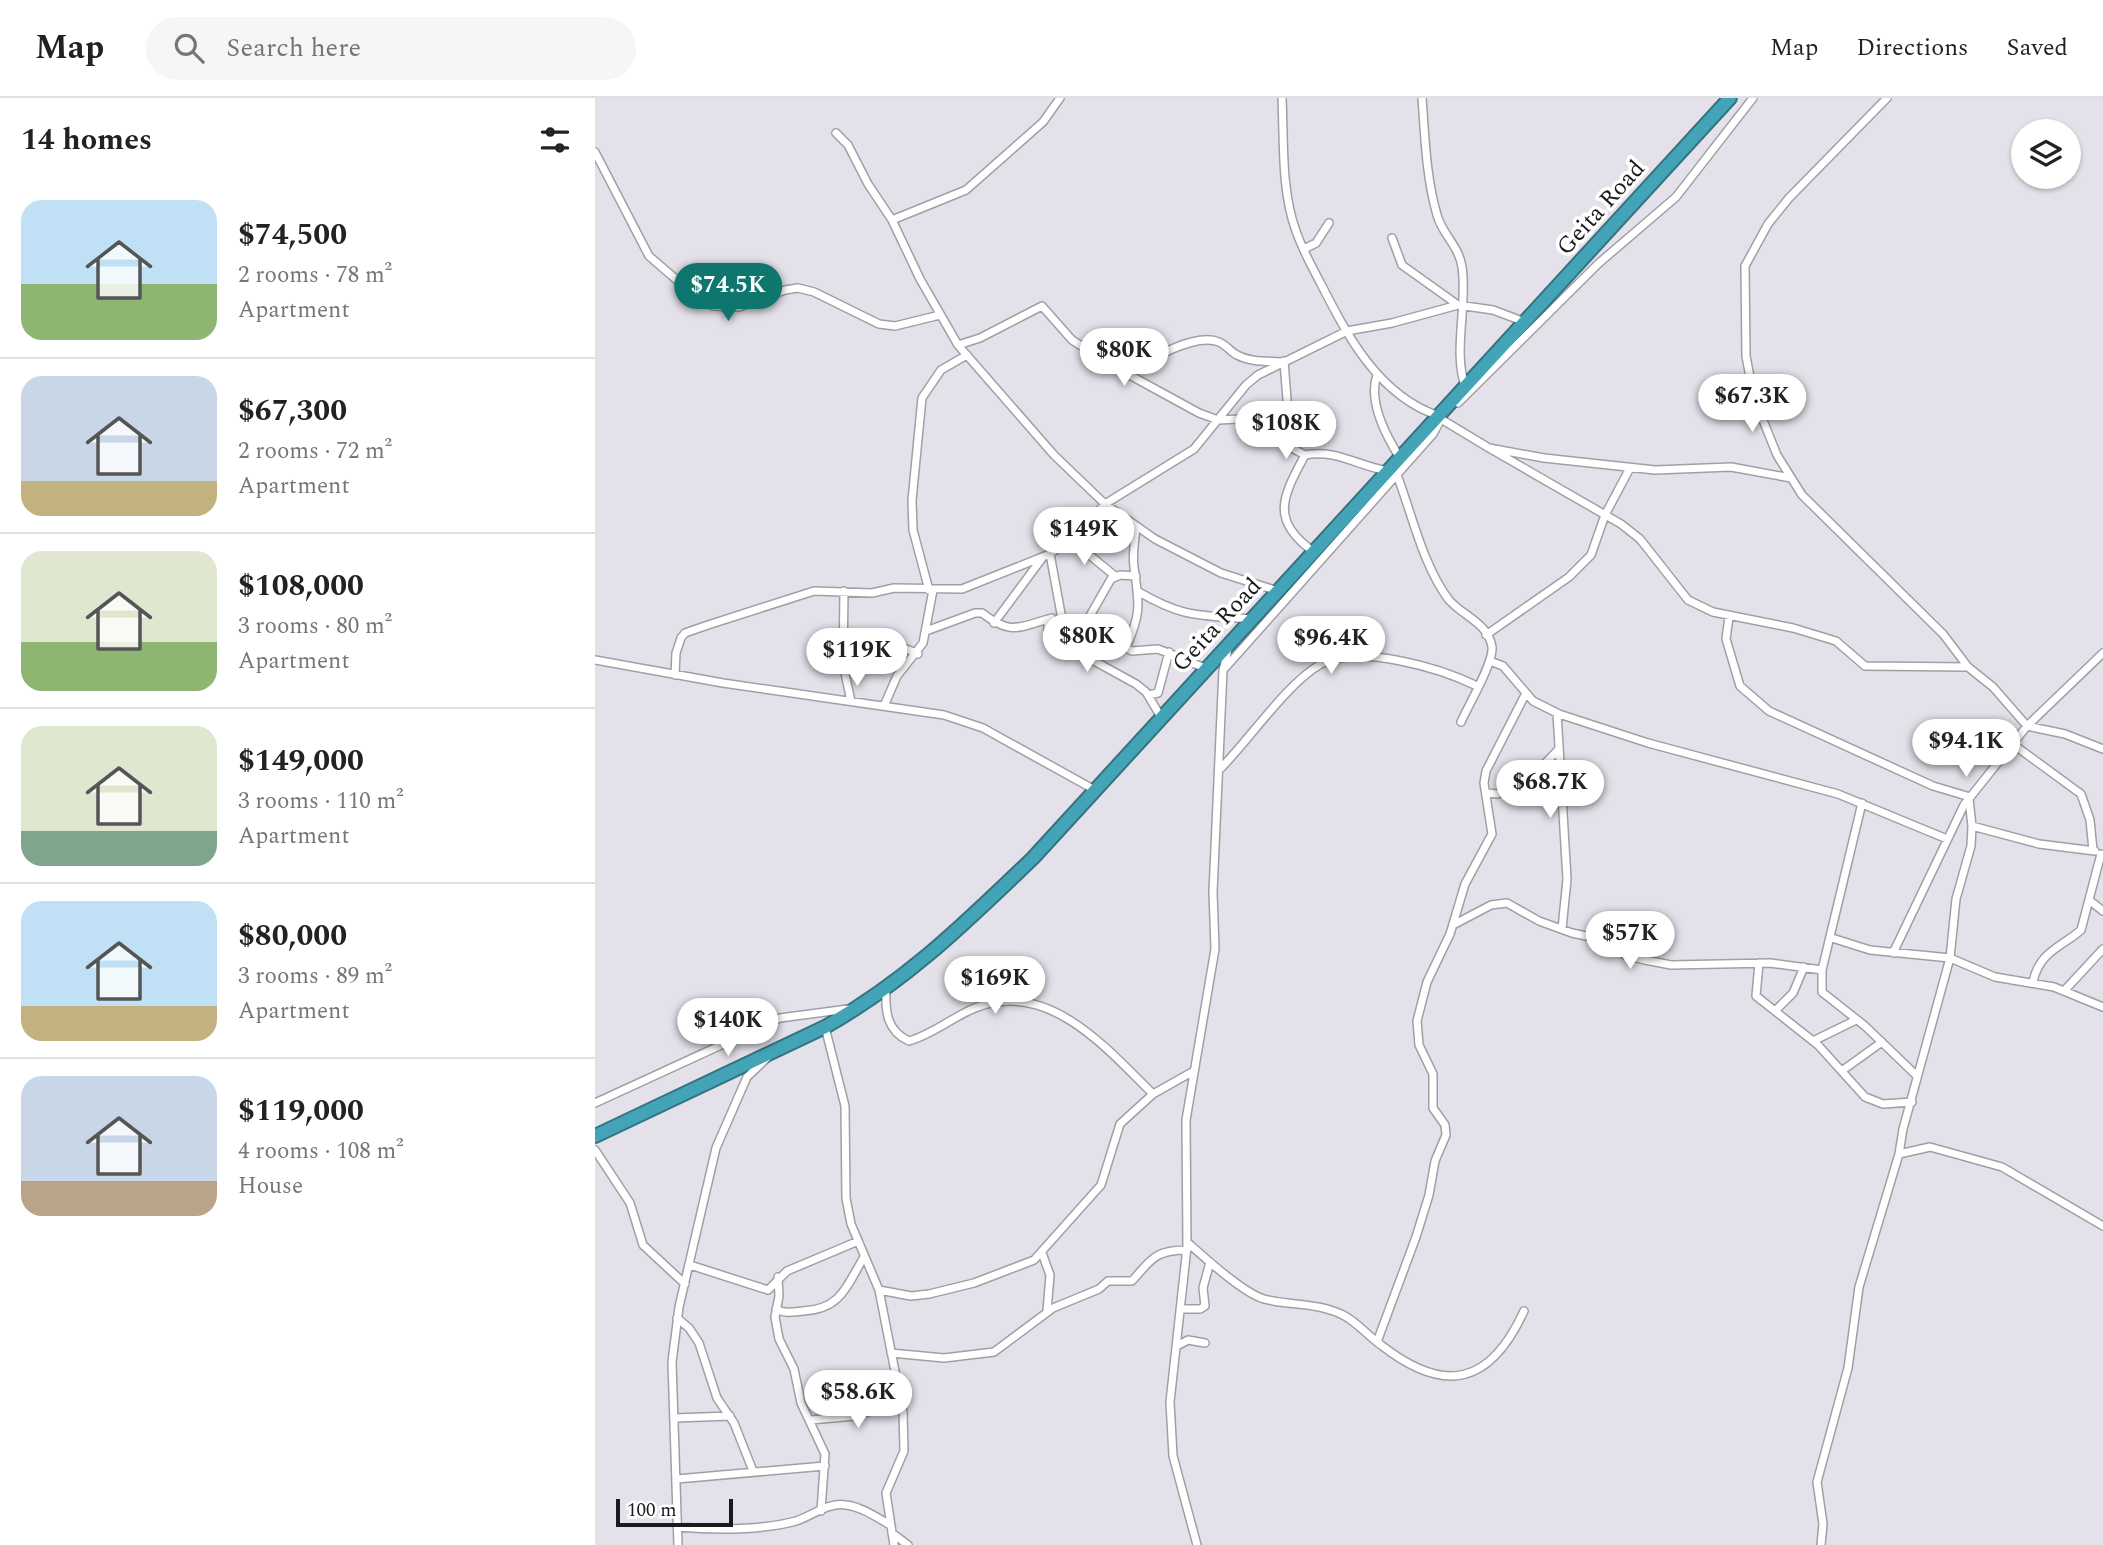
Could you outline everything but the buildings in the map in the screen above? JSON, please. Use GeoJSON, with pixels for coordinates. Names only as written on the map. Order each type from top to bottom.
{"type":"FeatureCollection","features":[{"type":"Feature","properties":{"kind":"highway","name":"Geita Road"},"geometry":{"type":"LineString","coordinates":[[595,1136],[825,1027],[886,989],[928,958],[1033,858],[1205,668],[1393,473],[1400,458],[1440,418],[1730,98]]}},
{"type":"Feature","properties":{"kind":"street"},"geometry":{"type":"LineString","coordinates":[[892,220],[955,196],[974,185],[1043,122],[1060,98]]}},
{"type":"Feature","properties":{"kind":"street"},"geometry":{"type":"LineString","coordinates":[[1282,98],[1290,206],[1295,230],[1347,331],[1377,375],[1418,409],[1440,418],[1605,515],[1640,539],[1688,600],[1729,617],[1793,628],[1836,641],[1861,664],[1871,667],[1968,667]]}},
{"type":"Feature","properties":{"kind":"street"},"geometry":{"type":"LineString","coordinates":[[1422,98],[1430,186],[1443,234],[1459,254],[1459,372],[1466,388]]}},
{"type":"Feature","properties":{"kind":"street"},"geometry":{"type":"LineString","coordinates":[[1223,670],[1393,473],[1433,434],[1440,418],[1533,332],[1599,263],[1676,197],[1753,98]]}},
{"type":"Feature","properties":{"kind":"street"},"geometry":{"type":"LineString","coordinates":[[1887,98],[1789,198],[1768,224],[1745,266],[1743,304],[1749,380],[1764,427],[1791,478],[1813,507],[1863,552],[1951,643],[1968,667],[1993,687],[2028,726],[2065,734],[2103,749]]}},
{"type":"Feature","properties":{"kind":"street"},"geometry":{"type":"LineString","coordinates":[[836,133],[848,145],[868,184],[892,220],[958,345],[1054,455],[1105,504],[1136,528],[1221,573],[1278,591]]}},
{"type":"Feature","properties":{"kind":"street"},"geometry":{"type":"LineString","coordinates":[[595,152],[649,256],[699,299],[713,306],[739,307],[798,288],[814,292],[879,324],[895,326],[940,315]]}},
{"type":"Feature","properties":{"kind":"street"},"geometry":{"type":"LineString","coordinates":[[1304,249],[1316,243],[1329,223]]}},
{"type":"Feature","properties":{"kind":"street"},"geometry":{"type":"LineString","coordinates":[[1392,238],[1396,257],[1410,274],[1461,305],[1493,310],[1525,322]]}},
{"type":"Feature","properties":{"kind":"street"},"geometry":{"type":"LineString","coordinates":[[675,674],[676,653],[685,633],[814,591],[872,593],[894,588],[931,590],[972,586],[1046,555],[1070,539],[1105,504],[1194,449],[1246,385],[1283,362],[1347,331],[1392,323],[1461,305]]}},
{"type":"Feature","properties":{"kind":"street"},"geometry":{"type":"LineString","coordinates":[[958,345],[980,338],[1042,306],[1072,340],[1199,414],[1219,420],[1240,419],[1255,423],[1278,441],[1305,455],[1325,452],[1362,467],[1393,473]]}},
{"type":"Feature","properties":{"kind":"street"},"geometry":{"type":"LineString","coordinates":[[1127,374],[1171,350],[1209,340],[1221,343],[1235,355],[1250,360],[1283,362]]}},
{"type":"Feature","properties":{"kind":"street"},"geometry":{"type":"LineString","coordinates":[[884,706],[897,676],[918,654],[926,631],[931,590],[913,530],[912,500],[922,398],[941,370],[967,355]]}},
{"type":"Feature","properties":{"kind":"street"},"geometry":{"type":"LineString","coordinates":[[1278,441],[1289,425],[1283,362]]}},
{"type":"Feature","properties":{"kind":"street"},"geometry":{"type":"LineString","coordinates":[[1377,375],[1376,404],[1389,441],[1400,458]]}},
{"type":"Feature","properties":{"kind":"street"},"geometry":{"type":"LineString","coordinates":[[1489,448],[1544,458],[1630,468],[1655,470],[1731,467],[1791,478]]}},
{"type":"Feature","properties":{"kind":"street"},"geometry":{"type":"LineString","coordinates":[[1305,455],[1285,495],[1283,511],[1293,536],[1314,552]]}},
{"type":"Feature","properties":{"kind":"street"},"geometry":{"type":"LineString","coordinates":[[1486,635],[1569,577],[1591,555],[1605,515],[1630,468]]}},
{"type":"Feature","properties":{"kind":"street"},"geometry":{"type":"LineString","coordinates":[[1393,473],[1440,584],[1450,601],[1479,622],[1492,646],[1490,661],[1461,722]]}},
{"type":"Feature","properties":{"kind":"street"},"geometry":{"type":"LineString","coordinates":[[1126,648],[1138,615],[1136,528]]}},
{"type":"Feature","properties":{"kind":"street"},"geometry":{"type":"LineString","coordinates":[[1070,539],[1115,576],[1136,576]]}},
{"type":"Feature","properties":{"kind":"street"},"geometry":{"type":"LineString","coordinates":[[1046,555],[1061,617]]}},
{"type":"Feature","properties":{"kind":"street"},"geometry":{"type":"LineString","coordinates":[[994,623],[1046,555]]}},
{"type":"Feature","properties":{"kind":"street"},"geometry":{"type":"LineString","coordinates":[[1083,628],[1106,586],[1115,576]]}},
{"type":"Feature","properties":{"kind":"street"},"geometry":{"type":"LineString","coordinates":[[844,591],[845,680],[851,701]]}},
{"type":"Feature","properties":{"kind":"street"},"geometry":{"type":"LineString","coordinates":[[1139,592],[1168,608],[1192,616],[1252,619]]}},
{"type":"Feature","properties":{"kind":"street"},"geometry":{"type":"LineString","coordinates":[[926,631],[982,612],[994,623],[1017,629],[1061,617],[1137,652],[1158,649],[1205,668]]}},
{"type":"Feature","properties":{"kind":"street"},"geometry":{"type":"LineString","coordinates":[[1729,617],[1726,639],[1740,686],[1769,711],[1933,786],[1969,798]]}},
{"type":"Feature","properties":{"kind":"street"},"geometry":{"type":"LineString","coordinates":[[1048,619],[1048,630],[1055,636],[1092,661],[1136,684],[1148,695],[1161,717]]}},
{"type":"Feature","properties":{"kind":"street"},"geometry":{"type":"LineString","coordinates":[[843,645],[871,640],[895,644],[918,654]]}},
{"type":"Feature","properties":{"kind":"street"},"geometry":{"type":"LineString","coordinates":[[1198,1545],[1173,1456],[1170,1402],[1187,1246],[1185,1149],[1192,1072],[1215,948],[1213,891],[1223,670],[1230,642]]}},
{"type":"Feature","properties":{"kind":"street"},"geometry":{"type":"LineString","coordinates":[[1148,695],[1158,693],[1161,688],[1168,652]]}},
{"type":"Feature","properties":{"kind":"street"},"geometry":{"type":"LineString","coordinates":[[1893,953],[1969,798],[2028,726],[2103,653]]}},
{"type":"Feature","properties":{"kind":"street"},"geometry":{"type":"LineString","coordinates":[[1220,768],[1295,687],[1323,663],[1354,658],[1419,663],[1448,672],[1477,686]]}},
{"type":"Feature","properties":{"kind":"street"},"geometry":{"type":"LineString","coordinates":[[595,660],[944,715],[973,724],[1093,789]]}},
{"type":"Feature","properties":{"kind":"street"},"geometry":{"type":"LineString","coordinates":[[1490,661],[1503,666],[1533,701],[1557,713],[1649,744],[1753,769],[1862,803],[1947,839]]}},
{"type":"Feature","properties":{"kind":"street"},"geometry":{"type":"LineString","coordinates":[[1377,1342],[1416,1237],[1429,1195],[1435,1161],[1446,1135],[1445,1125],[1433,1108],[1433,1074],[1419,1045],[1417,1021],[1427,982],[1453,925],[1465,884],[1492,834],[1486,771],[1527,693]]}},
{"type":"Feature","properties":{"kind":"street"},"geometry":{"type":"LineString","coordinates":[[1557,713],[1567,879],[1562,929]]}},
{"type":"Feature","properties":{"kind":"street"},"geometry":{"type":"LineString","coordinates":[[2014,745],[2081,794],[2099,853],[2081,930],[2045,955],[2037,965],[2033,982]]}},
{"type":"Feature","properties":{"kind":"street"},"geometry":{"type":"LineString","coordinates":[[1486,793],[1499,794],[1518,780],[1534,775],[1558,750]]}},
{"type":"Feature","properties":{"kind":"street"},"geometry":{"type":"LineString","coordinates":[[1821,1545],[1823,1524],[1817,1482],[1848,1368],[1854,1313],[1862,1276],[1899,1154],[1949,958],[1956,899],[1971,846],[1969,798]]}},
{"type":"Feature","properties":{"kind":"street"},"geometry":{"type":"LineString","coordinates":[[1862,803],[1832,938],[1822,970],[1822,992],[1882,1042],[1917,1076]]}},
{"type":"Feature","properties":{"kind":"street"},"geometry":{"type":"LineString","coordinates":[[1972,826],[2039,844],[2099,853]]}},
{"type":"Feature","properties":{"kind":"street"},"geometry":{"type":"LineString","coordinates":[[2089,900],[2103,911]]}},
{"type":"Feature","properties":{"kind":"street"},"geometry":{"type":"LineString","coordinates":[[1453,925],[1499,903],[1507,903],[1539,921],[1610,941],[1625,955],[1671,965],[1759,963],[1822,970]]}},
{"type":"Feature","properties":{"kind":"street"},"geometry":{"type":"LineString","coordinates":[[1832,938],[1850,946],[1949,958],[1995,977],[2033,982],[2103,1007]]}},
{"type":"Feature","properties":{"kind":"street"},"geometry":{"type":"LineString","coordinates":[[2064,991],[2103,949]]}},
{"type":"Feature","properties":{"kind":"street"},"geometry":{"type":"LineString","coordinates":[[1759,963],[1756,996],[1813,1041],[1843,1070],[1858,1091],[1872,1101],[1898,1105],[1912,1102]]}},
{"type":"Feature","properties":{"kind":"street"},"geometry":{"type":"LineString","coordinates":[[1775,1011],[1793,993],[1804,967]]}},
{"type":"Feature","properties":{"kind":"street"},"geometry":{"type":"LineString","coordinates":[[886,989],[885,1009],[889,1024],[900,1037],[909,1041],[985,1004],[1010,1000],[1034,1003],[1072,1022],[1103,1045],[1153,1094]]}},
{"type":"Feature","properties":{"kind":"street"},"geometry":{"type":"LineString","coordinates":[[595,1103],[780,1018],[859,1007]]}},
{"type":"Feature","properties":{"kind":"street"},"geometry":{"type":"LineString","coordinates":[[1813,1041],[1856,1020]]}},
{"type":"Feature","properties":{"kind":"street"},"geometry":{"type":"LineString","coordinates":[[825,1027],[845,1106],[846,1198],[856,1242],[879,1290],[901,1401],[905,1442],[886,1493],[894,1545]]}},
{"type":"Feature","properties":{"kind":"street"},"geometry":{"type":"LineString","coordinates":[[1843,1070],[1882,1042]]}},
{"type":"Feature","properties":{"kind":"street"},"geometry":{"type":"LineString","coordinates":[[678,1545],[673,1362],[677,1318],[716,1149],[747,1077],[773,1053]]}},
{"type":"Feature","properties":{"kind":"street"},"geometry":{"type":"LineString","coordinates":[[879,1290],[911,1296],[959,1287],[1034,1260],[1101,1185],[1120,1124],[1153,1094],[1192,1072]]}},
{"type":"Feature","properties":{"kind":"street"},"geometry":{"type":"LineString","coordinates":[[1899,1154],[1930,1147],[2002,1167],[2103,1226]]}},
{"type":"Feature","properties":{"kind":"street"},"geometry":{"type":"LineString","coordinates":[[595,1150],[630,1203],[643,1245],[685,1284]]}},
{"type":"Feature","properties":{"kind":"street"},"geometry":{"type":"LineString","coordinates":[[690,1265],[768,1290],[778,1277],[856,1242]]}},
{"type":"Feature","properties":{"kind":"street"},"geometry":{"type":"LineString","coordinates":[[1187,1246],[1258,1297],[1330,1310],[1345,1316],[1377,1342],[1430,1374],[1453,1378],[1487,1362],[1510,1340],[1524,1311]]}},
{"type":"Feature","properties":{"kind":"street"},"geometry":{"type":"LineString","coordinates":[[891,1353],[944,1358],[995,1352],[1047,1311],[1099,1289],[1108,1282],[1129,1282],[1144,1264],[1187,1246]]}},
{"type":"Feature","properties":{"kind":"street"},"geometry":{"type":"LineString","coordinates":[[1042,1252],[1049,1270],[1047,1311]]}},
{"type":"Feature","properties":{"kind":"street"},"geometry":{"type":"LineString","coordinates":[[776,1309],[791,1313],[819,1311],[831,1306],[843,1293],[864,1257]]}},
{"type":"Feature","properties":{"kind":"street"},"geometry":{"type":"LineString","coordinates":[[1180,1309],[1201,1309],[1205,1306],[1204,1287],[1210,1262]]}},
{"type":"Feature","properties":{"kind":"street"},"geometry":{"type":"LineString","coordinates":[[778,1277],[776,1309],[779,1339],[794,1369],[801,1403],[825,1454],[821,1511]]}},
{"type":"Feature","properties":{"kind":"street"},"geometry":{"type":"LineString","coordinates":[[677,1318],[689,1328],[699,1343],[717,1398],[730,1416],[753,1471]]}},
{"type":"Feature","properties":{"kind":"street"},"geometry":{"type":"LineString","coordinates":[[1177,1346],[1188,1340],[1205,1343]]}},
{"type":"Feature","properties":{"kind":"street"},"geometry":{"type":"LineString","coordinates":[[811,1420],[855,1416],[901,1401]]}},
{"type":"Feature","properties":{"kind":"street"},"geometry":{"type":"LineString","coordinates":[[675,1419],[730,1416]]}},
{"type":"Feature","properties":{"kind":"street"},"geometry":{"type":"LineString","coordinates":[[677,1479],[825,1466]]}},
{"type":"Feature","properties":{"kind":"street"},"geometry":{"type":"LineString","coordinates":[[677,1527],[725,1528],[774,1524],[794,1521],[831,1505],[846,1505],[868,1512],[908,1545]]}}]}
